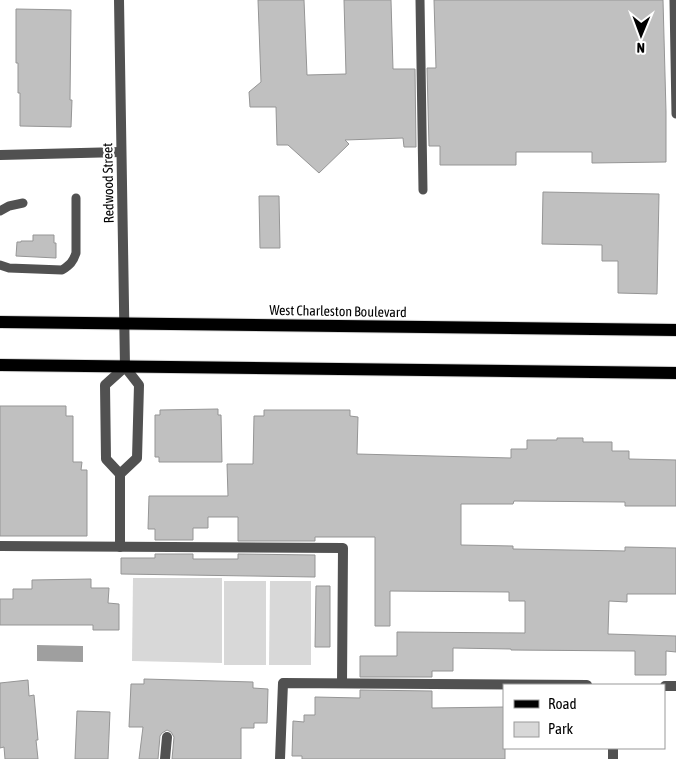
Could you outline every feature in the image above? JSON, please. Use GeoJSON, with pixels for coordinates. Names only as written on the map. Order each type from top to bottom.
{"type":"FeatureCollection","features":[{"type":"Feature","properties":{"kind":"main road","name":"West Charleston Boulevard"},"geometry":{"type":"LineString","coordinates":[[0,322],[676,330]]}},
{"type":"Feature","properties":{"kind":"main road"},"geometry":{"type":"LineString","coordinates":[[0,365],[676,373]]}},
{"type":"Feature","properties":{"kind":"street","name":"Redwood Street"},"geometry":{"type":"LineString","coordinates":[[118,0],[125,366]]}},
{"type":"Feature","properties":{"kind":"street"},"geometry":{"type":"LineString","coordinates":[[0,155],[122,152]]}},
{"type":"Feature","properties":{"kind":"street"},"geometry":{"type":"LineString","coordinates":[[120,474],[137,458],[139,385],[125,366],[105,385],[106,459],[120,474],[120,547]]}},
{"type":"Feature","properties":{"kind":"street"},"geometry":{"type":"LineString","coordinates":[[0,546],[343,548],[342,683]]}},
{"type":"Feature","properties":{"kind":"street"},"geometry":{"type":"LineString","coordinates":[[280,759],[283,682],[503,684]]}},
{"type":"Feature","properties":{"kind":"street"},"geometry":{"type":"LineString","coordinates":[[165,759],[167,737]]}},
{"type":"Feature","properties":{"kind":"lane"},"geometry":{"type":"LineString","coordinates":[[420,0],[423,190]]}},
{"type":"Feature","properties":{"kind":"lane"},"geometry":{"type":"LineString","coordinates":[[674,0],[676,114]]}},
{"type":"Feature","properties":{"kind":"lane"},"geometry":{"type":"LineString","coordinates":[[0,265],[9,268],[62,270],[70,266],[76,253],[76,198]]}},
{"type":"Feature","properties":{"kind":"lane"},"geometry":{"type":"LineString","coordinates":[[0,210],[23,203]]}},
{"type":"Feature","properties":{"kind":"green space"},"geometry":{"type":"Polygon","coordinates":[[[133,578],[222,578],[222,663],[132,661],[133,578]]]}},
{"type":"Feature","properties":{"kind":"green space"},"geometry":{"type":"Polygon","coordinates":[[[224,581],[266,581],[266,665],[224,665],[224,581]]]}},
{"type":"Feature","properties":{"kind":"green space"},"geometry":{"type":"Polygon","coordinates":[[[270,581],[311,581],[311,665],[269,665],[270,581]]]}},
{"type":"Feature","properties":{"kind":"shaded area"},"geometry":{"type":"Polygon","coordinates":[[[37,645],[83,646],[83,662],[37,661],[37,645]]]}},
{"type":"Feature","properties":{"kind":"building"},"geometry":{"type":"Polygon","coordinates":[[[258,0],[304,0],[307,75],[346,74],[344,0],[391,0],[393,69],[415,69],[416,147],[404,147],[403,138],[345,140],[349,144],[319,173],[288,145],[277,145],[276,107],[250,107],[249,92],[261,82],[258,0]]]}},
{"type":"Feature","properties":{"kind":"building"},"geometry":{"type":"Polygon","coordinates":[[[434,0],[663,0],[666,162],[592,163],[592,152],[516,152],[516,165],[440,165],[440,146],[429,146],[427,68],[436,68],[434,0]]]}},
{"type":"Feature","properties":{"kind":"building"},"geometry":{"type":"Polygon","coordinates":[[[16,9],[71,10],[71,127],[20,126],[20,93],[18,93],[18,63],[16,63],[16,9]]]}},
{"type":"Feature","properties":{"kind":"building"},"geometry":{"type":"Polygon","coordinates":[[[543,192],[659,194],[657,294],[618,293],[618,261],[602,261],[602,245],[542,244],[543,192]]]}},
{"type":"Feature","properties":{"kind":"building"},"geometry":{"type":"Polygon","coordinates":[[[259,196],[279,196],[280,248],[260,248],[259,196]]]}},
{"type":"Feature","properties":{"kind":"building"},"geometry":{"type":"Polygon","coordinates":[[[33,235],[54,235],[56,258],[16,256],[17,242],[33,241],[33,235]]]}},
{"type":"Feature","properties":{"kind":"building"},"geometry":{"type":"Polygon","coordinates":[[[0,406],[66,406],[66,416],[73,416],[73,462],[82,462],[81,470],[87,470],[87,536],[0,536],[0,406]]]}},
{"type":"Feature","properties":{"kind":"building"},"geometry":{"type":"Polygon","coordinates":[[[218,409],[218,415],[221,415],[222,462],[159,462],[159,457],[155,457],[155,415],[160,415],[160,410],[218,409]]]}},
{"type":"Feature","properties":{"kind":"building"},"geometry":{"type":"Polygon","coordinates":[[[264,410],[350,410],[350,416],[358,417],[357,454],[511,458],[511,449],[527,449],[527,440],[583,438],[583,442],[612,442],[612,451],[629,451],[629,459],[676,460],[676,506],[625,506],[625,502],[514,501],[513,504],[461,504],[461,545],[513,546],[513,549],[625,551],[625,547],[676,548],[676,594],[627,594],[627,602],[609,601],[608,634],[676,636],[676,652],[666,651],[666,675],[635,675],[635,651],[453,648],[453,671],[432,671],[432,677],[360,677],[360,656],[397,656],[397,632],[525,633],[525,601],[509,601],[509,592],[390,591],[390,626],[375,626],[375,537],[315,537],[315,541],[238,541],[238,517],[208,517],[208,528],[193,528],[193,540],[155,540],[155,529],[148,529],[149,496],[228,496],[227,464],[253,464],[254,416],[264,416],[264,410]]]}},
{"type":"Feature","properties":{"kind":"building"},"geometry":{"type":"Polygon","coordinates":[[[155,554],[193,554],[193,559],[238,559],[238,554],[315,555],[315,577],[121,574],[121,558],[155,558],[155,554]]]}},
{"type":"Feature","properties":{"kind":"building"},"geometry":{"type":"Polygon","coordinates":[[[91,579],[91,588],[109,588],[108,603],[119,604],[119,630],[93,630],[93,625],[0,625],[0,599],[13,599],[13,589],[32,589],[32,580],[91,579]]]}},
{"type":"Feature","properties":{"kind":"building"},"geometry":{"type":"Polygon","coordinates":[[[316,586],[330,586],[330,647],[315,647],[316,586]]]}},
{"type":"Feature","properties":{"kind":"building"},"geometry":{"type":"Polygon","coordinates":[[[144,679],[253,682],[253,688],[268,689],[267,723],[254,723],[254,728],[241,728],[241,759],[172,759],[174,737],[167,730],[160,736],[158,759],[139,759],[143,727],[129,727],[131,684],[144,684],[144,679]]]}},
{"type":"Feature","properties":{"kind":"building"},"geometry":{"type":"Polygon","coordinates":[[[28,680],[29,696],[34,695],[38,759],[5,759],[4,747],[0,748],[0,683],[28,680]]]}},
{"type":"Feature","properties":{"kind":"building"},"geometry":{"type":"Polygon","coordinates":[[[360,690],[432,691],[432,708],[503,707],[503,749],[505,749],[505,759],[302,759],[302,756],[292,756],[293,721],[304,722],[304,715],[315,715],[315,697],[360,698],[360,690]]]}},
{"type":"Feature","properties":{"kind":"building"},"geometry":{"type":"Polygon","coordinates":[[[77,711],[110,712],[108,759],[75,759],[77,711]]]}}]}
